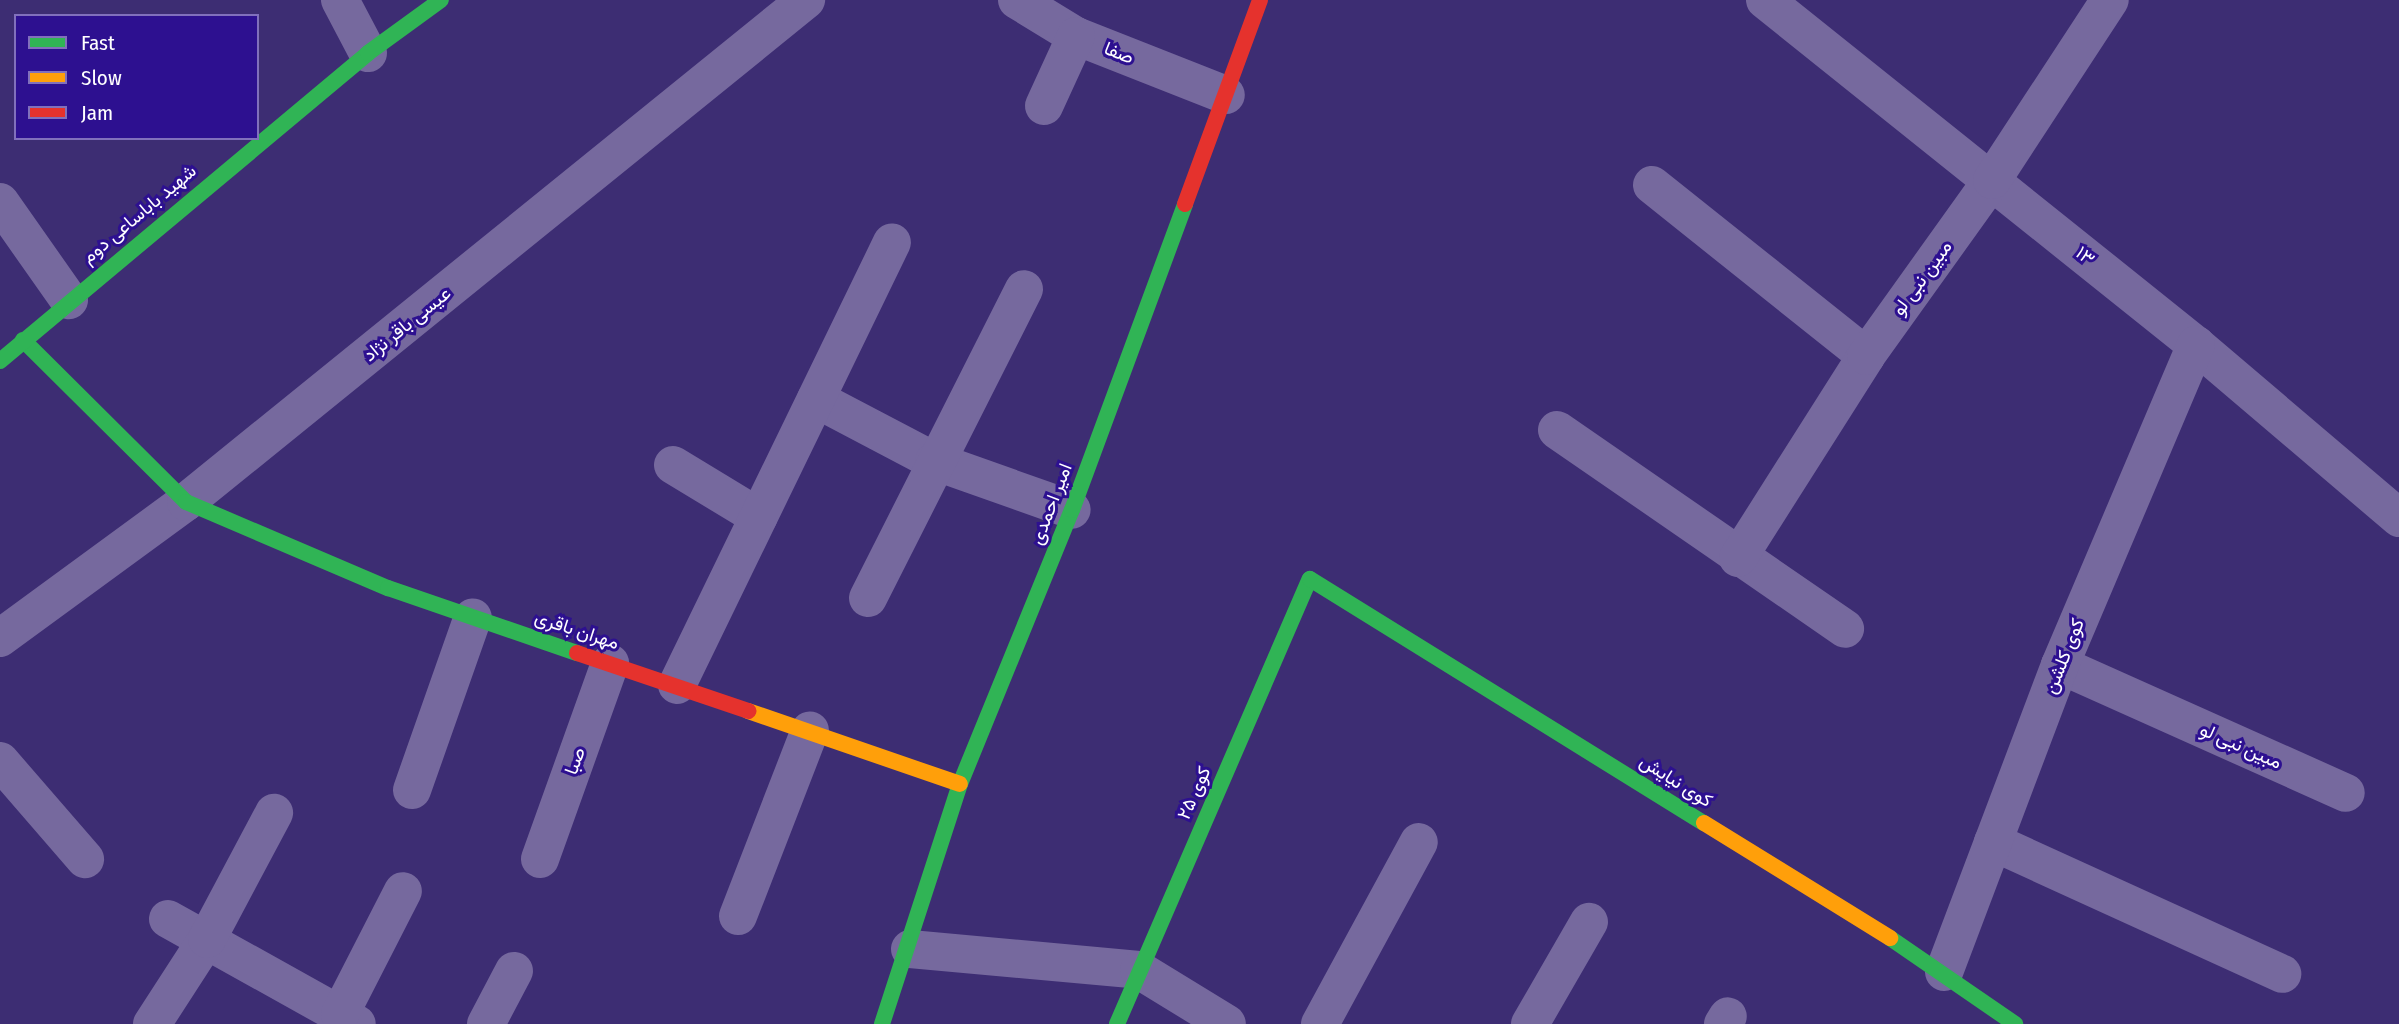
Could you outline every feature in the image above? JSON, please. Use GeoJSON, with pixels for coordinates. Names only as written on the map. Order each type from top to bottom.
{"type":"FeatureCollection","features":[{"type":"Feature","properties":{"kind":"street"},"geometry":{"type":"LineString","coordinates":[[340,0],[368,52]]}},
{"type":"Feature","properties":{"kind":"street","name":"شهید باباساعی دوم"},"geometry":{"type":"LineString","coordinates":[[0,361],[69,300],[368,52],[441,0]]}},
{"type":"Feature","properties":{"kind":"street","name":"عیسی باقر نژاد"},"geometry":{"type":"LineString","coordinates":[[0,638],[186,502],[806,0]]}},
{"type":"Feature","properties":{"kind":"street","name":"صفا"},"geometry":{"type":"LineString","coordinates":[[1017,0],[1076,36],[1226,95]]}},
{"type":"Feature","properties":{"kind":"street","name":"امیر احمدی"},"geometry":{"type":"LineString","coordinates":[[882,1024],[910,948],[960,785],[1072,510],[1260,0]]}},
{"type":"Feature","properties":{"kind":"street","name":"۱۳"},"geometry":{"type":"LineString","coordinates":[[1765,0],[2196,345],[2399,518]]}},
{"type":"Feature","properties":{"kind":"street","name":"مبین نبی لو"},"geometry":{"type":"LineString","coordinates":[[1738,558],[1866,356],[1992,180],[2109,0]]}},
{"type":"Feature","properties":{"kind":"street"},"geometry":{"type":"LineString","coordinates":[[1044,106],[1076,36]]}},
{"type":"Feature","properties":{"kind":"street"},"geometry":{"type":"LineString","coordinates":[[1652,185],[1866,356]]}},
{"type":"Feature","properties":{"kind":"street"},"geometry":{"type":"LineString","coordinates":[[0,202],[69,300]]}},
{"type":"Feature","properties":{"kind":"street"},"geometry":{"type":"LineString","coordinates":[[677,685],[892,242]]}},
{"type":"Feature","properties":{"kind":"street"},"geometry":{"type":"LineString","coordinates":[[868,598],[933,461],[1024,289]]}},
{"type":"Feature","properties":{"kind":"street"},"geometry":{"type":"LineString","coordinates":[[23,340],[186,502]]}},
{"type":"Feature","properties":{"kind":"street","name":"کوی کلشن"},"geometry":{"type":"LineString","coordinates":[[1944,972],[2060,664],[2196,345]]}},
{"type":"Feature","properties":{"kind":"street"},"geometry":{"type":"LineString","coordinates":[[816,399],[933,461],[1072,510]]}},
{"type":"Feature","properties":{"kind":"street"},"geometry":{"type":"LineString","coordinates":[[1558,430],[1738,558],[1844,629]]}},
{"type":"Feature","properties":{"kind":"street"},"geometry":{"type":"LineString","coordinates":[[673,465],[759,517]]}},
{"type":"Feature","properties":{"kind":"street","name":"مهران باقری"},"geometry":{"type":"LineString","coordinates":[[186,502],[388,588],[810,730],[960,785]]}},
{"type":"Feature","properties":{"kind":"street","name":"کوی ۲۵"},"geometry":{"type":"LineString","coordinates":[[1117,1024],[1311,579]]}},
{"type":"Feature","properties":{"kind":"street","name":"کوی نیایش"},"geometry":{"type":"LineString","coordinates":[[1311,579],[1944,972],[2015,1024]]}},
{"type":"Feature","properties":{"kind":"street"},"geometry":{"type":"LineString","coordinates":[[412,790],[473,617]]}},
{"type":"Feature","properties":{"kind":"street","name":"صبا"},"geometry":{"type":"LineString","coordinates":[[540,859],[610,663]]}},
{"type":"Feature","properties":{"kind":"street","name":"مبین نبی لو"},"geometry":{"type":"LineString","coordinates":[[2060,664],[2346,793]]}},
{"type":"Feature","properties":{"kind":"street"},"geometry":{"type":"LineString","coordinates":[[738,916],[810,730]]}},
{"type":"Feature","properties":{"kind":"street"},"geometry":{"type":"LineString","coordinates":[[0,761],[85,859]]}},
{"type":"Feature","properties":{"kind":"street"},"geometry":{"type":"LineString","coordinates":[[152,1024],[207,939],[274,813]]}},
{"type":"Feature","properties":{"kind":"street"},"geometry":{"type":"LineString","coordinates":[[1320,1024],[1419,842]]}},
{"type":"Feature","properties":{"kind":"street"},"geometry":{"type":"LineString","coordinates":[[1993,842],[2282,975]]}},
{"type":"Feature","properties":{"kind":"street"},"geometry":{"type":"LineString","coordinates":[[168,919],[348,1019],[403,891]]}},
{"type":"Feature","properties":{"kind":"street"},"geometry":{"type":"LineString","coordinates":[[1530,1024],[1589,922]]}},
{"type":"Feature","properties":{"kind":"street"},"geometry":{"type":"LineString","coordinates":[[910,948],[1139,970],[1227,1024]]}},
{"type":"Feature","properties":{"kind":"street"},"geometry":{"type":"LineString","coordinates":[[486,1024],[514,971]]}},
{"type":"Feature","properties":{"kind":"traffic: fast"},"geometry":{"type":"LineString","coordinates":[[0,361],[368,53],[441,0]]}},
{"type":"Feature","properties":{"kind":"traffic: fast"},"geometry":{"type":"LineString","coordinates":[[882,1024],[960,784],[1072,510],[1185,204]]}},
{"type":"Feature","properties":{"kind":"traffic: fast"},"geometry":{"type":"LineString","coordinates":[[23,340],[186,502],[388,588],[577,653]]}},
{"type":"Feature","properties":{"kind":"traffic: fast"},"geometry":{"type":"LineString","coordinates":[[1117,1024],[1310,579],[1704,823]]}},
{"type":"Feature","properties":{"kind":"traffic: fast"},"geometry":{"type":"LineString","coordinates":[[1890,938],[2015,1024]]}},
{"type":"Feature","properties":{"kind":"traffic: slow"},"geometry":{"type":"LineString","coordinates":[[748,711],[960,784]]}},
{"type":"Feature","properties":{"kind":"traffic: slow"},"geometry":{"type":"LineString","coordinates":[[1704,823],[1890,938]]}},
{"type":"Feature","properties":{"kind":"traffic: jam"},"geometry":{"type":"LineString","coordinates":[[1185,204],[1260,0]]}},
{"type":"Feature","properties":{"kind":"traffic: jam"},"geometry":{"type":"LineString","coordinates":[[577,653],[748,711]]}}]}
